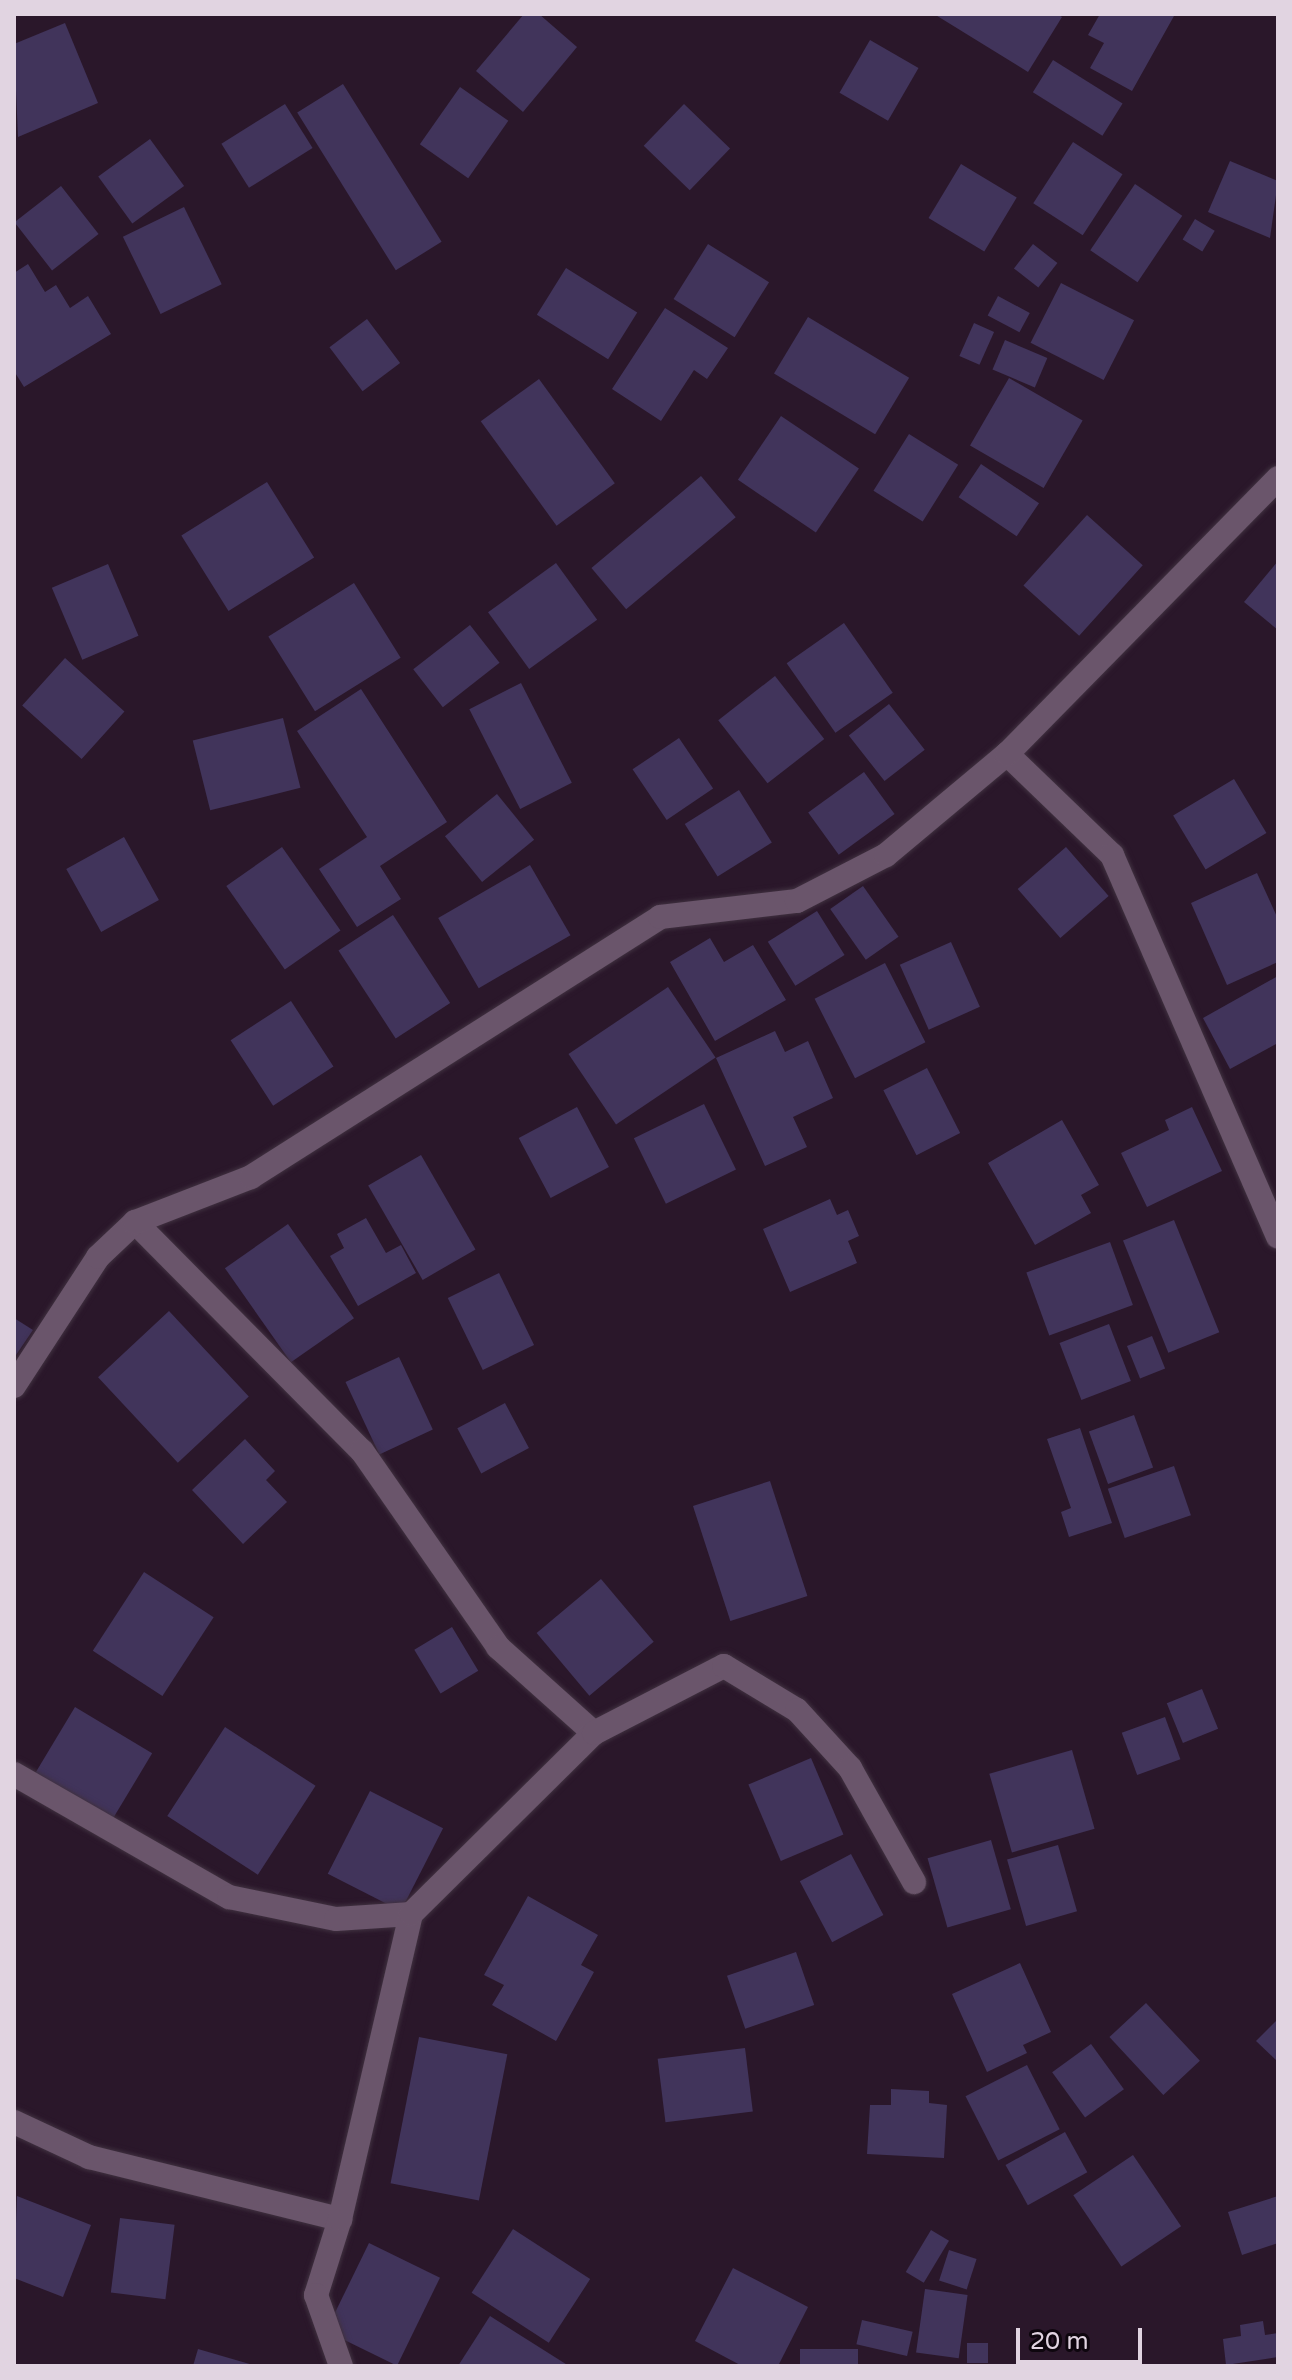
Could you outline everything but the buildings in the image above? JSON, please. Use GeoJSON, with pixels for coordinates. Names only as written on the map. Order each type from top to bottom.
{"type":"FeatureCollection","features":[{"type":"Feature","properties":{"kind":"street"},"geometry":{"type":"LineString","coordinates":[[14,1386],[98,1257],[135,1222],[251,1177],[660,917],[797,901],[886,855],[1007,754],[1278,478]]}},
{"type":"Feature","properties":{"kind":"street"},"geometry":{"type":"LineString","coordinates":[[1007,754],[1112,855],[1278,1236]]}},
{"type":"Feature","properties":{"kind":"street"},"geometry":{"type":"LineString","coordinates":[[135,1222],[362,1451],[446,1582],[498,1647],[594,1733]]}},
{"type":"Feature","properties":{"kind":"street"},"geometry":{"type":"LineString","coordinates":[[341,2366],[316,2295],[340,2219],[411,1914],[594,1733],[724,1666],[797,1710],[850,1768],[914,1882]]}},
{"type":"Feature","properties":{"kind":"street"},"geometry":{"type":"LineString","coordinates":[[14,1774],[229,1897],[336,1919],[411,1914]]}},
{"type":"Feature","properties":{"kind":"street"},"geometry":{"type":"LineString","coordinates":[[14,2122],[89,2157],[340,2219]]}}]}
